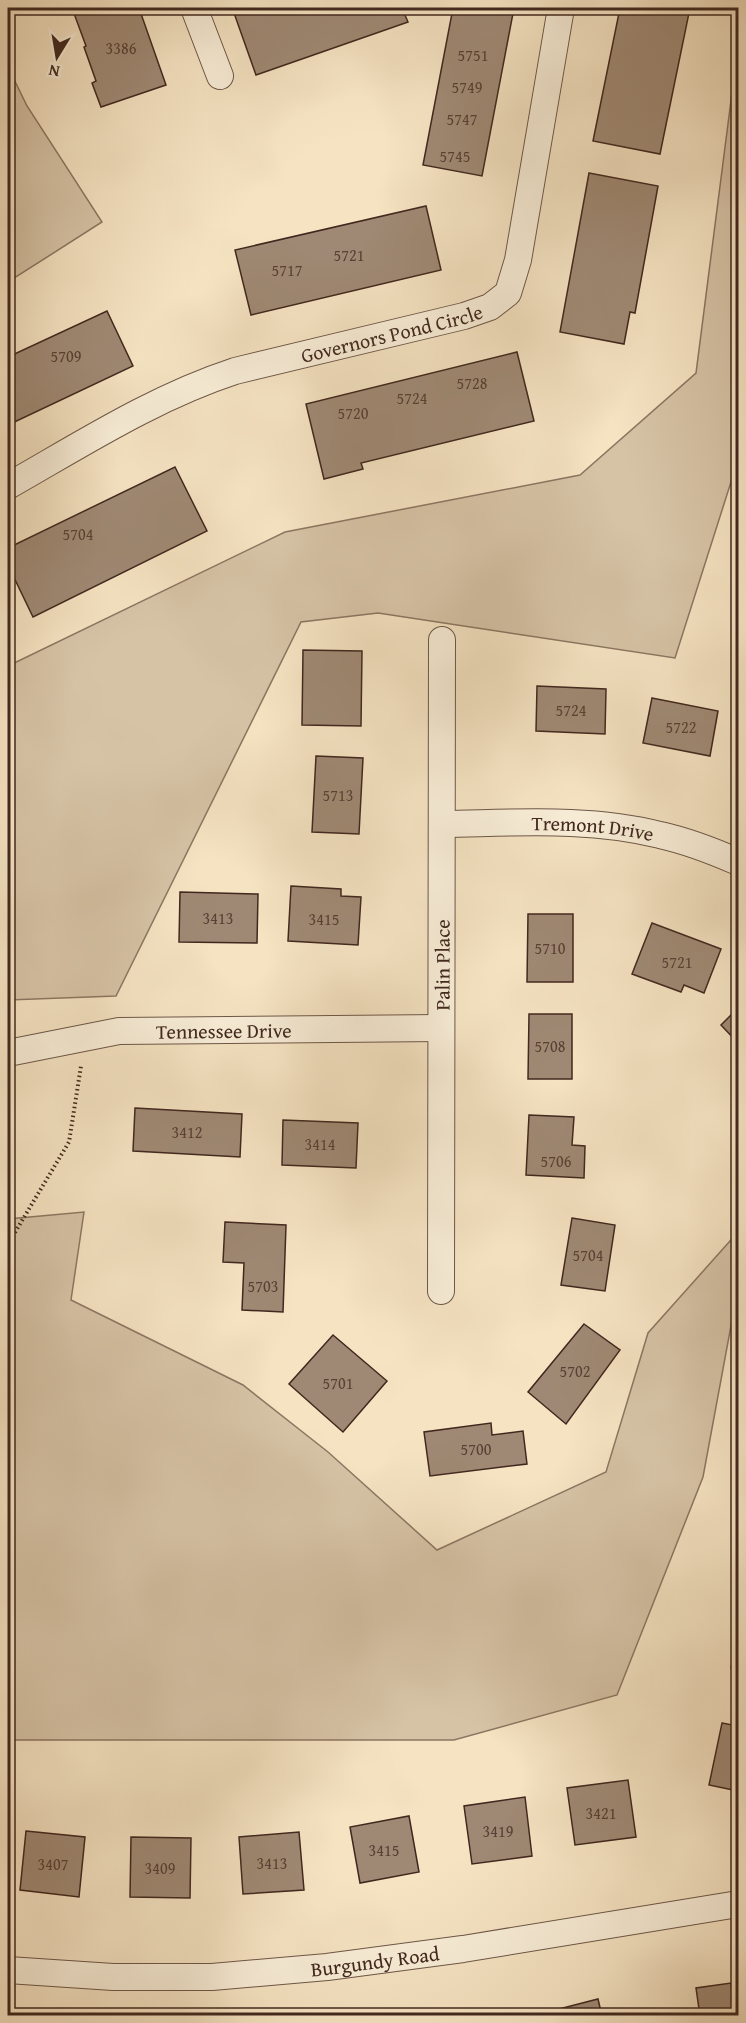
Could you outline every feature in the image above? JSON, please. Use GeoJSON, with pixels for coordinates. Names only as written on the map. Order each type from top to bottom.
{"type":"FeatureCollection","features":[{"type":"Feature","properties":{"kind":"street"},"geometry":{"type":"LineString","coordinates":[[194,8],[220,76]]}},
{"type":"Feature","properties":{"kind":"street","name":"Governors Pond Circle"},"geometry":{"type":"LineString","coordinates":[[8,486],[156,402],[198,383],[235,371],[464,316],[490,307],[508,293],[518,260],[561,8]]}},
{"type":"Feature","properties":{"kind":"street","name":"Palin Place"},"geometry":{"type":"LineString","coordinates":[[441,1291],[442,640]]}},
{"type":"Feature","properties":{"kind":"street","name":"Tremont Drive"},"geometry":{"type":"LineString","coordinates":[[443,824],[552,822],[613,826],[681,840],[738,862]]}},
{"type":"Feature","properties":{"kind":"street","name":"Tennessee Drive"},"geometry":{"type":"LineString","coordinates":[[8,1053],[119,1031],[441,1028]]}},
{"type":"Feature","properties":{"kind":"street","name":"Burgundy Road"},"geometry":{"type":"LineString","coordinates":[[8,1970],[113,1977],[201,1977],[327,1967],[463,1949],[738,1904]]}},
{"type":"Feature","properties":{"kind":"path"},"geometry":{"type":"LineString","coordinates":[[8,1244],[69,1142],[81,1065],[78,1038]]}},
{"type":"Feature","properties":{"kind":"shaded area"},"geometry":{"type":"Polygon","coordinates":[[[738,46],[738,460],[675,658],[378,613],[301,622],[116,996],[8,1000],[8,666],[285,532],[580,475],[696,373],[738,46]]]}},
{"type":"Feature","properties":{"kind":"shaded area"},"geometry":{"type":"Polygon","coordinates":[[[8,67],[27,106],[102,222],[8,282],[8,67]]]}},
{"type":"Feature","properties":{"kind":"shaded area"},"geometry":{"type":"Polygon","coordinates":[[[84,1212],[71,1300],[243,1385],[328,1452],[437,1550],[606,1472],[648,1333],[738,1232],[738,1288],[703,1477],[617,1695],[454,1740],[8,1740],[8,1219],[84,1212]]]}},
{"type":"Feature","properties":{"kind":"building"},"geometry":{"type":"Polygon","coordinates":[[[72,8],[139,8],[166,85],[101,107],[92,83],[96,81],[84,47],[86,46],[72,8]]]}},
{"type":"Feature","properties":{"kind":"building"},"geometry":{"type":"Polygon","coordinates":[[[250,8],[402,8],[408,22],[256,75],[234,13],[250,8]]]}},
{"type":"Feature","properties":{"kind":"building"},"geometry":{"type":"Polygon","coordinates":[[[453,8],[514,8],[482,176],[423,165],[453,8]]]}},
{"type":"Feature","properties":{"kind":"building"},"geometry":{"type":"Polygon","coordinates":[[[620,8],[690,8],[660,154],[593,141],[620,8]]]}},
{"type":"Feature","properties":{"kind":"building"},"geometry":{"type":"Polygon","coordinates":[[[589,173],[658,186],[635,313],[630,312],[624,344],[560,332],[589,173]]]}},
{"type":"Feature","properties":{"kind":"building"},"geometry":{"type":"Polygon","coordinates":[[[426,206],[441,270],[251,315],[235,250],[426,206]]]}},
{"type":"Feature","properties":{"kind":"building"},"geometry":{"type":"Polygon","coordinates":[[[107,311],[133,366],[8,425],[8,357],[107,311]]]}},
{"type":"Feature","properties":{"kind":"building"},"geometry":{"type":"Polygon","coordinates":[[[517,352],[534,421],[361,463],[363,469],[324,479],[306,404],[517,352]]]}},
{"type":"Feature","properties":{"kind":"building"},"geometry":{"type":"Polygon","coordinates":[[[175,467],[207,531],[33,617],[8,565],[8,548],[175,467]]]}},
{"type":"Feature","properties":{"kind":"building"},"geometry":{"type":"Polygon","coordinates":[[[303,650],[362,651],[361,726],[302,725],[303,650]]]}},
{"type":"Feature","properties":{"kind":"building"},"geometry":{"type":"Polygon","coordinates":[[[537,686],[606,689],[605,734],[536,731],[537,686]]]}},
{"type":"Feature","properties":{"kind":"building"},"geometry":{"type":"Polygon","coordinates":[[[652,698],[718,711],[710,756],[643,743],[652,698]]]}},
{"type":"Feature","properties":{"kind":"building"},"geometry":{"type":"Polygon","coordinates":[[[316,756],[363,758],[359,834],[312,832],[316,756]]]}},
{"type":"Feature","properties":{"kind":"building"},"geometry":{"type":"Polygon","coordinates":[[[291,886],[341,889],[341,896],[361,897],[358,945],[288,941],[291,886]]]}},
{"type":"Feature","properties":{"kind":"building"},"geometry":{"type":"Polygon","coordinates":[[[180,892],[258,894],[257,943],[179,942],[180,892]]]}},
{"type":"Feature","properties":{"kind":"building"},"geometry":{"type":"Polygon","coordinates":[[[528,914],[573,914],[573,982],[527,982],[528,914]]]}},
{"type":"Feature","properties":{"kind":"building"},"geometry":{"type":"Polygon","coordinates":[[[652,923],[721,949],[704,993],[684,985],[681,992],[632,974],[652,923]]]}},
{"type":"Feature","properties":{"kind":"building"},"geometry":{"type":"Polygon","coordinates":[[[738,1008],[738,1043],[721,1025],[738,1008]]]}},
{"type":"Feature","properties":{"kind":"building"},"geometry":{"type":"Polygon","coordinates":[[[529,1014],[572,1014],[572,1079],[528,1079],[529,1014]]]}},
{"type":"Feature","properties":{"kind":"building"},"geometry":{"type":"Polygon","coordinates":[[[135,1108],[242,1114],[240,1157],[133,1151],[135,1108]]]}},
{"type":"Feature","properties":{"kind":"building"},"geometry":{"type":"Polygon","coordinates":[[[529,1115],[574,1117],[572,1145],[585,1146],[584,1178],[526,1175],[529,1115]]]}},
{"type":"Feature","properties":{"kind":"building"},"geometry":{"type":"Polygon","coordinates":[[[283,1120],[358,1123],[356,1168],[282,1165],[283,1120]]]}},
{"type":"Feature","properties":{"kind":"building"},"geometry":{"type":"Polygon","coordinates":[[[572,1218],[615,1225],[605,1291],[561,1285],[572,1218]]]}},
{"type":"Feature","properties":{"kind":"building"},"geometry":{"type":"Polygon","coordinates":[[[225,1222],[286,1225],[283,1312],[242,1310],[244,1263],[223,1262],[225,1222]]]}},
{"type":"Feature","properties":{"kind":"building"},"geometry":{"type":"Polygon","coordinates":[[[584,1324],[620,1350],[566,1424],[528,1392],[584,1324]]]}},
{"type":"Feature","properties":{"kind":"building"},"geometry":{"type":"Polygon","coordinates":[[[333,1335],[387,1381],[343,1432],[289,1384],[333,1335]]]}},
{"type":"Feature","properties":{"kind":"building"},"geometry":{"type":"Polygon","coordinates":[[[491,1423],[492,1435],[523,1431],[527,1464],[430,1476],[424,1432],[491,1423]]]}},
{"type":"Feature","properties":{"kind":"building"},"geometry":{"type":"Polygon","coordinates":[[[738,1637],[738,1670],[731,1668],[738,1637]]]}},
{"type":"Feature","properties":{"kind":"building"},"geometry":{"type":"Polygon","coordinates":[[[722,1723],[738,1726],[738,1791],[709,1785],[722,1723]]]}},
{"type":"Feature","properties":{"kind":"building"},"geometry":{"type":"Polygon","coordinates":[[[628,1780],[636,1837],[575,1845],[567,1788],[628,1780]]]}},
{"type":"Feature","properties":{"kind":"building"},"geometry":{"type":"Polygon","coordinates":[[[525,1797],[532,1856],[472,1864],[464,1806],[525,1797]]]}},
{"type":"Feature","properties":{"kind":"building"},"geometry":{"type":"Polygon","coordinates":[[[409,1816],[419,1872],[360,1883],[350,1827],[409,1816]]]}},
{"type":"Feature","properties":{"kind":"building"},"geometry":{"type":"Polygon","coordinates":[[[26,1831],[85,1837],[79,1897],[20,1890],[26,1831]]]}},
{"type":"Feature","properties":{"kind":"building"},"geometry":{"type":"Polygon","coordinates":[[[299,1832],[304,1890],[243,1894],[239,1837],[299,1832]]]}},
{"type":"Feature","properties":{"kind":"building"},"geometry":{"type":"Polygon","coordinates":[[[131,1837],[191,1838],[190,1898],[130,1897],[131,1837]]]}},
{"type":"Feature","properties":{"kind":"building"},"geometry":{"type":"Polygon","coordinates":[[[731,1983],[735,2016],[700,2016],[696,1988],[731,1983]]]}},
{"type":"Feature","properties":{"kind":"building"},"geometry":{"type":"Polygon","coordinates":[[[598,1999],[602,2016],[557,2016],[555,2010],[598,1999]]]}}]}
